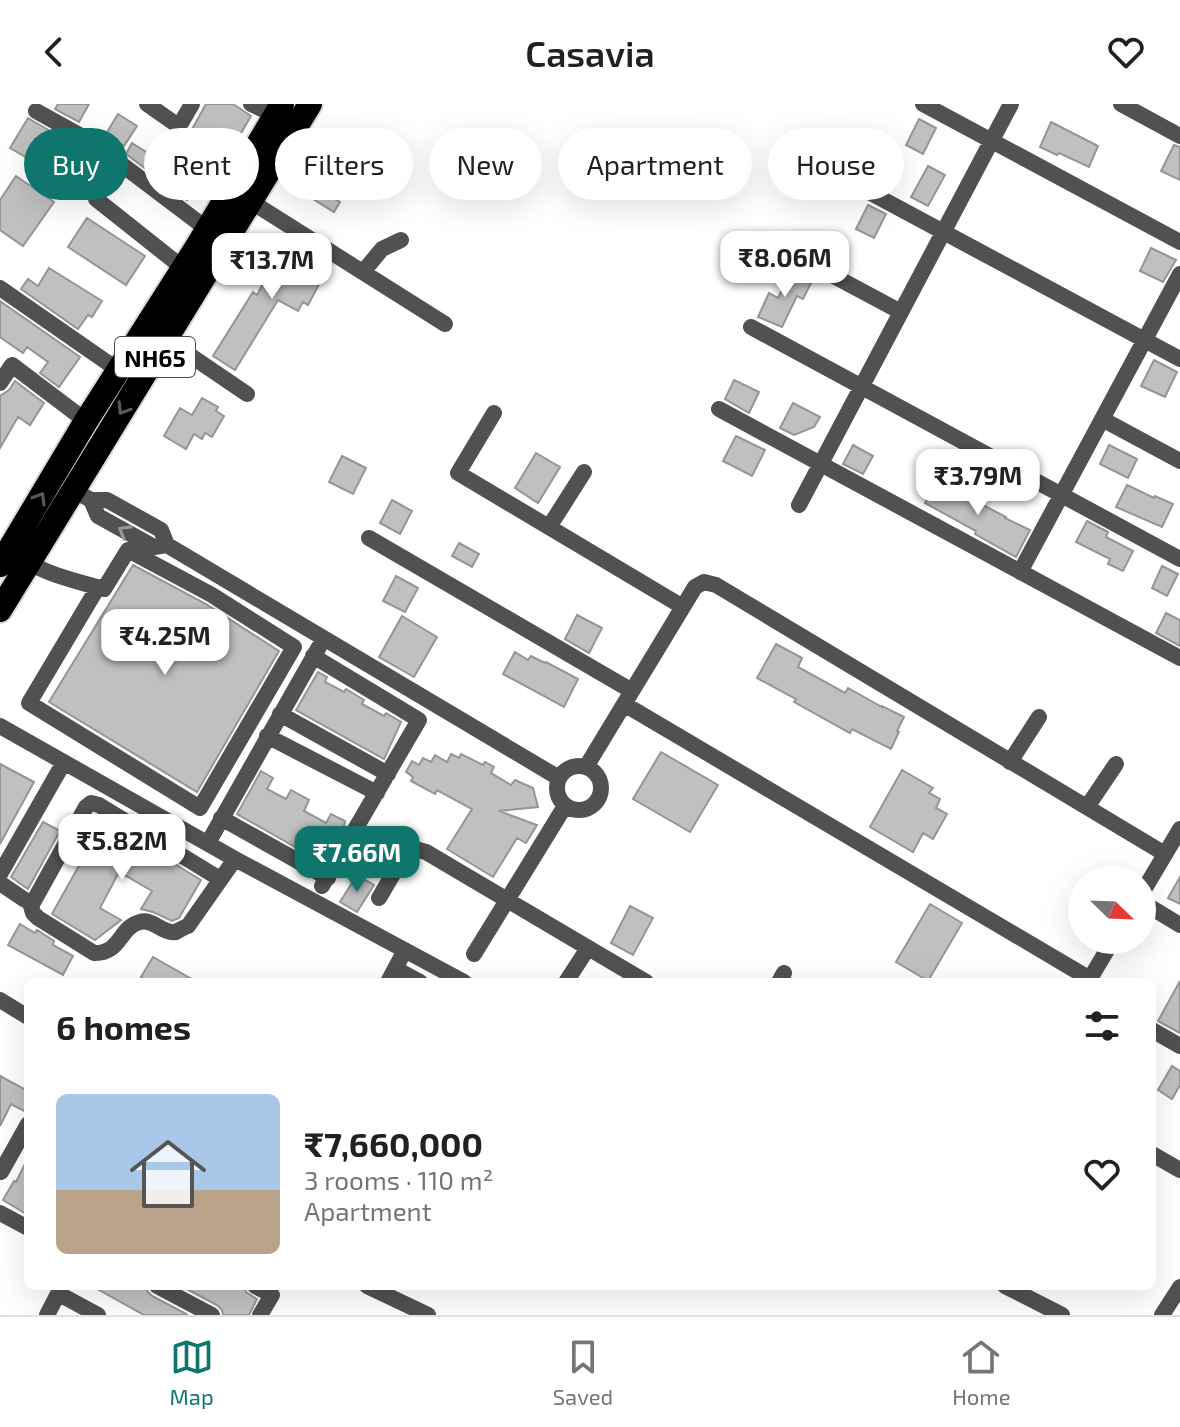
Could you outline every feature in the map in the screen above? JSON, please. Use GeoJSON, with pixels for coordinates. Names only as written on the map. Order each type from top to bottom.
{"type":"FeatureCollection","features":[{"type":"Feature","properties":{"kind":"highway","name":"NH65"},"geometry":{"type":"LineString","coordinates":[[295,128],[310,104]]}},
{"type":"Feature","properties":{"kind":"highway","name":"NH65"},"geometry":{"type":"LineString","coordinates":[[259,142],[279,109]]}},
{"type":"Feature","properties":{"kind":"highway","name":"NH65"},"geometry":{"type":"LineString","coordinates":[[9,556],[82,495],[166,339],[275,161]]}},
{"type":"Feature","properties":{"kind":"highway","name":"NH65"},"geometry":{"type":"LineString","coordinates":[[0,610],[9,556],[86,421],[224,200]]}},
{"type":"Feature","properties":{"kind":"street"},"geometry":{"type":"LineString","coordinates":[[147,104],[177,125],[192,104]]}},
{"type":"Feature","properties":{"kind":"street"},"geometry":{"type":"LineString","coordinates":[[251,104],[279,109]]}},
{"type":"Feature","properties":{"kind":"street"},"geometry":{"type":"LineString","coordinates":[[923,104],[1180,242]]}},
{"type":"Feature","properties":{"kind":"street"},"geometry":{"type":"LineString","coordinates":[[799,505],[1011,104]]}},
{"type":"Feature","properties":{"kind":"street"},"geometry":{"type":"LineString","coordinates":[[1121,104],[1180,136]]}},
{"type":"Feature","properties":{"kind":"street"},"geometry":{"type":"LineString","coordinates":[[36,111],[92,142],[207,229]]}},
{"type":"Feature","properties":{"kind":"street"},"geometry":{"type":"LineString","coordinates":[[97,200],[183,268]]}},
{"type":"Feature","properties":{"kind":"street"},"geometry":{"type":"LineString","coordinates":[[884,200],[1180,359]]}},
{"type":"Feature","properties":{"kind":"street"},"geometry":{"type":"LineString","coordinates":[[250,201],[445,324]]}},
{"type":"Feature","properties":{"kind":"street"},"geometry":{"type":"LineString","coordinates":[[363,272],[382,249],[401,240]]}},
{"type":"Feature","properties":{"kind":"street"},"geometry":{"type":"LineString","coordinates":[[787,251],[901,312]]}},
{"type":"Feature","properties":{"kind":"street"},"geometry":{"type":"LineString","coordinates":[[1020,572],[1180,274]]}},
{"type":"Feature","properties":{"kind":"street"},"geometry":{"type":"LineString","coordinates":[[0,288],[118,370]]}},
{"type":"Feature","properties":{"kind":"street"},"geometry":{"type":"LineString","coordinates":[[751,327],[1180,559]]}},
{"type":"Feature","properties":{"kind":"street"},"geometry":{"type":"LineString","coordinates":[[166,339],[247,394]]}},
{"type":"Feature","properties":{"kind":"street"},"geometry":{"type":"LineString","coordinates":[[0,383],[12,365],[86,421]]}},
{"type":"Feature","properties":{"kind":"street"},"geometry":{"type":"LineString","coordinates":[[719,409],[1180,658]]}},
{"type":"Feature","properties":{"kind":"street"},"geometry":{"type":"LineString","coordinates":[[494,413],[458,473],[683,607]]}},
{"type":"Feature","properties":{"kind":"street"},"geometry":{"type":"LineString","coordinates":[[1102,419],[1180,461]]}},
{"type":"Feature","properties":{"kind":"street"},"geometry":{"type":"LineString","coordinates":[[549,527],[584,472]]}},
{"type":"Feature","properties":{"kind":"street"},"geometry":{"type":"LineString","coordinates":[[82,495],[107,500],[161,530],[167,545],[559,778]]}},
{"type":"Feature","properties":{"kind":"street"},"geometry":{"type":"LineString","coordinates":[[369,538],[1084,978]]}},
{"type":"Feature","properties":{"kind":"street"},"geometry":{"type":"LineString","coordinates":[[9,556],[54,576],[98,587],[104,589],[128,550],[212,595],[294,647],[200,808],[29,703],[98,587]]}},
{"type":"Feature","properties":{"kind":"street"},"geometry":{"type":"LineString","coordinates":[[586,767],[695,587],[704,582],[716,585],[1165,854]]}},
{"type":"Feature","properties":{"kind":"street"},"geometry":{"type":"LineString","coordinates":[[208,843],[323,639]]}},
{"type":"Feature","properties":{"kind":"street"},"geometry":{"type":"LineString","coordinates":[[221,818],[325,882],[419,720],[313,656]]}},
{"type":"Feature","properties":{"kind":"street"},"geometry":{"type":"LineString","coordinates":[[280,714],[388,774]]}},
{"type":"Feature","properties":{"kind":"street"},"geometry":{"type":"LineString","coordinates":[[1010,762],[1039,717]]}},
{"type":"Feature","properties":{"kind":"street"},"geometry":{"type":"LineString","coordinates":[[0,726],[235,859],[457,978]]}},
{"type":"Feature","properties":{"kind":"street"},"geometry":{"type":"LineString","coordinates":[[267,736],[377,793]]}},
{"type":"Feature","properties":{"kind":"street"},"geometry":{"type":"LineString","coordinates":[[0,874],[64,762]]}},
{"type":"Feature","properties":{"kind":"street"},"geometry":{"type":"LineString","coordinates":[[1087,807],[1116,764]]}},
{"type":"Feature","properties":{"kind":"street"},"geometry":{"type":"LineString","coordinates":[[571,767],[586,767],[593,771],[601,784],[599,799],[587,810],[579,811],[565,806],[557,793],[559,778],[571,767]]}},
{"type":"Feature","properties":{"kind":"street"},"geometry":{"type":"LineString","coordinates":[[220,879],[91,803],[31,906],[38,918],[94,953],[104,953],[115,947],[127,930],[138,922],[148,921],[166,931],[176,932],[188,926],[235,859]]}},
{"type":"Feature","properties":{"kind":"street"},"geometry":{"type":"LineString","coordinates":[[474,954],[565,806]]}},
{"type":"Feature","properties":{"kind":"street"},"geometry":{"type":"LineString","coordinates":[[1156,869],[1180,829]]}},
{"type":"Feature","properties":{"kind":"street"},"geometry":{"type":"LineString","coordinates":[[379,898],[406,852],[415,849],[426,852],[639,978]]}},
{"type":"Feature","properties":{"kind":"street"},"geometry":{"type":"LineString","coordinates":[[0,883],[25,900]]}},
{"type":"Feature","properties":{"kind":"street"},"geometry":{"type":"LineString","coordinates":[[1156,910],[1180,925]]}},
{"type":"Feature","properties":{"kind":"street"},"geometry":{"type":"LineString","coordinates":[[569,978],[588,948]]}},
{"type":"Feature","properties":{"kind":"street"},"geometry":{"type":"LineString","coordinates":[[392,975],[405,950]]}},
{"type":"Feature","properties":{"kind":"street"},"geometry":{"type":"LineString","coordinates":[[1091,978],[1105,954]]}},
{"type":"Feature","properties":{"kind":"street"},"geometry":{"type":"LineString","coordinates":[[0,1000],[24,1015]]}},
{"type":"Feature","properties":{"kind":"street"},"geometry":{"type":"LineString","coordinates":[[1156,1032],[1180,1046]]}},
{"type":"Feature","properties":{"kind":"street"},"geometry":{"type":"LineString","coordinates":[[1,1172],[24,1131]]}},
{"type":"Feature","properties":{"kind":"street"},"geometry":{"type":"LineString","coordinates":[[1156,1156],[1180,1170]]}},
{"type":"Feature","properties":{"kind":"street"},"geometry":{"type":"LineString","coordinates":[[0,1213],[24,1226]]}},
{"type":"Feature","properties":{"kind":"street"},"geometry":{"type":"LineString","coordinates":[[1162,1315],[1180,1287]]}},
{"type":"Feature","properties":{"kind":"street"},"geometry":{"type":"LineString","coordinates":[[47,1315],[60,1290],[98,1315]]}},
{"type":"Feature","properties":{"kind":"street"},"geometry":{"type":"LineString","coordinates":[[165,1290],[212,1315]]}},
{"type":"Feature","properties":{"kind":"street"},"geometry":{"type":"LineString","coordinates":[[260,1315],[272,1295],[263,1290]]}},
{"type":"Feature","properties":{"kind":"street"},"geometry":{"type":"LineString","coordinates":[[375,1290],[428,1315]]}},
{"type":"Feature","properties":{"kind":"street"},"geometry":{"type":"LineString","coordinates":[[1013,1290],[1062,1315]]}},
{"type":"Feature","properties":{"kind":"building"},"geometry":{"type":"Polygon","coordinates":[[[58,104],[89,104],[79,122],[55,109],[58,104]]]}},
{"type":"Feature","properties":{"kind":"building"},"geometry":{"type":"Polygon","coordinates":[[[206,104],[233,104],[251,116],[244,128],[193,128],[206,104]]]}},
{"type":"Feature","properties":{"kind":"building"},"geometry":{"type":"Polygon","coordinates":[[[118,114],[137,126],[128,140],[128,128],[110,128],[118,114]]]}},
{"type":"Feature","properties":{"kind":"building"},"geometry":{"type":"Polygon","coordinates":[[[28,118],[45,128],[24,128],[24,156],[10,148],[28,118]]]}},
{"type":"Feature","properties":{"kind":"building"},"geometry":{"type":"Polygon","coordinates":[[[919,119],[936,128],[923,154],[906,145],[919,119]]]}},
{"type":"Feature","properties":{"kind":"building"},"geometry":{"type":"Polygon","coordinates":[[[1051,122],[1098,146],[1089,167],[1040,147],[1051,122]]]}},
{"type":"Feature","properties":{"kind":"building"},"geometry":{"type":"Polygon","coordinates":[[[132,143],[144,151],[144,168],[128,156],[132,143]]]}},
{"type":"Feature","properties":{"kind":"building"},"geometry":{"type":"Polygon","coordinates":[[[1174,145],[1180,147],[1180,180],[1161,171],[1174,145]]]}},
{"type":"Feature","properties":{"kind":"building"},"geometry":{"type":"Polygon","coordinates":[[[928,166],[945,175],[928,206],[911,197],[928,166]]]}},
{"type":"Feature","properties":{"kind":"building"},"geometry":{"type":"Polygon","coordinates":[[[16,176],[24,181],[24,200],[54,202],[23,246],[0,230],[0,200],[16,176]]]}},
{"type":"Feature","properties":{"kind":"building"},"geometry":{"type":"Polygon","coordinates":[[[314,200],[340,202],[334,212],[314,200]]]}},
{"type":"Feature","properties":{"kind":"building"},"geometry":{"type":"Polygon","coordinates":[[[868,205],[886,214],[874,238],[856,229],[868,205]]]}},
{"type":"Feature","properties":{"kind":"building"},"geometry":{"type":"Polygon","coordinates":[[[87,218],[145,256],[126,285],[68,247],[87,218]]]}},
{"type":"Feature","properties":{"kind":"building"},"geometry":{"type":"Polygon","coordinates":[[[285,244],[324,265],[320,271],[325,273],[308,305],[303,302],[298,311],[278,300],[235,370],[213,356],[253,292],[257,295],[285,244]]]}},
{"type":"Feature","properties":{"kind":"building"},"geometry":{"type":"Polygon","coordinates":[[[1151,248],[1176,260],[1163,282],[1140,271],[1151,248]]]}},
{"type":"Feature","properties":{"kind":"building"},"geometry":{"type":"Polygon","coordinates":[[[49,268],[102,301],[92,317],[88,315],[78,329],[21,289],[28,279],[38,286],[49,268]]]}},
{"type":"Feature","properties":{"kind":"building"},"geometry":{"type":"Polygon","coordinates":[[[792,269],[813,279],[803,299],[797,296],[782,327],[758,317],[769,293],[778,298],[792,269]]]}},
{"type":"Feature","properties":{"kind":"building"},"geometry":{"type":"Polygon","coordinates":[[[0,301],[80,357],[59,387],[40,373],[48,362],[27,347],[23,353],[0,337],[0,301]]]}},
{"type":"Feature","properties":{"kind":"building"},"geometry":{"type":"Polygon","coordinates":[[[1154,360],[1177,372],[1165,397],[1141,386],[1154,360]]]}},
{"type":"Feature","properties":{"kind":"building"},"geometry":{"type":"Polygon","coordinates":[[[734,380],[759,392],[749,413],[725,399],[734,380]]]}},
{"type":"Feature","properties":{"kind":"building"},"geometry":{"type":"Polygon","coordinates":[[[15,381],[44,403],[30,425],[18,417],[0,448],[0,396],[15,381]]]}},
{"type":"Feature","properties":{"kind":"building"},"geometry":{"type":"Polygon","coordinates":[[[202,398],[218,407],[216,411],[224,416],[212,437],[205,433],[202,439],[194,434],[186,449],[164,436],[180,408],[192,415],[202,398]]]}},
{"type":"Feature","properties":{"kind":"building"},"geometry":{"type":"Polygon","coordinates":[[[793,403],[820,417],[814,427],[794,435],[780,428],[793,403]]]}},
{"type":"Feature","properties":{"kind":"building"},"geometry":{"type":"Polygon","coordinates":[[[736,436],[765,450],[752,476],[723,461],[736,436]]]}},
{"type":"Feature","properties":{"kind":"building"},"geometry":{"type":"Polygon","coordinates":[[[853,445],[873,456],[863,474],[843,464],[853,445]]]}},
{"type":"Feature","properties":{"kind":"building"},"geometry":{"type":"Polygon","coordinates":[[[1109,445],[1137,459],[1128,478],[1100,464],[1109,445]]]}},
{"type":"Feature","properties":{"kind":"building"},"geometry":{"type":"Polygon","coordinates":[[[536,453],[560,467],[538,503],[515,488],[536,453]]]}},
{"type":"Feature","properties":{"kind":"building"},"geometry":{"type":"Polygon","coordinates":[[[342,456],[366,468],[353,494],[329,482],[342,456]]]}},
{"type":"Feature","properties":{"kind":"building"},"geometry":{"type":"Polygon","coordinates":[[[939,477],[1030,530],[1016,557],[925,503],[939,477]]]}},
{"type":"Feature","properties":{"kind":"building"},"geometry":{"type":"Polygon","coordinates":[[[1127,485],[1173,504],[1162,527],[1116,507],[1127,485]]]}},
{"type":"Feature","properties":{"kind":"building"},"geometry":{"type":"Polygon","coordinates":[[[392,500],[412,511],[400,534],[380,523],[392,500]]]}},
{"type":"Feature","properties":{"kind":"building"},"geometry":{"type":"Polygon","coordinates":[[[1087,521],[1108,532],[1106,537],[1133,551],[1123,571],[1108,564],[1110,559],[1076,542],[1087,521]]]}},
{"type":"Feature","properties":{"kind":"building"},"geometry":{"type":"Polygon","coordinates":[[[459,543],[479,554],[472,567],[452,556],[459,543]]]}},
{"type":"Feature","properties":{"kind":"building"},"geometry":{"type":"Polygon","coordinates":[[[133,565],[206,604],[279,651],[197,792],[49,702],[133,565]]]}},
{"type":"Feature","properties":{"kind":"building"},"geometry":{"type":"Polygon","coordinates":[[[1162,566],[1178,574],[1167,596],[1152,588],[1162,566]]]}},
{"type":"Feature","properties":{"kind":"building"},"geometry":{"type":"Polygon","coordinates":[[[396,576],[418,588],[405,612],[383,601],[396,576]]]}},
{"type":"Feature","properties":{"kind":"building"},"geometry":{"type":"Polygon","coordinates":[[[1166,613],[1180,620],[1180,646],[1156,633],[1166,613]]]}},
{"type":"Feature","properties":{"kind":"building"},"geometry":{"type":"Polygon","coordinates":[[[577,615],[602,628],[589,653],[565,639],[577,615]]]}},
{"type":"Feature","properties":{"kind":"building"},"geometry":{"type":"Polygon","coordinates":[[[402,616],[437,637],[414,677],[379,657],[402,616]]]}},
{"type":"Feature","properties":{"kind":"building"},"geometry":{"type":"Polygon","coordinates":[[[776,644],[802,658],[798,667],[845,693],[848,688],[904,717],[891,749],[852,729],[850,733],[757,678],[776,644]]]}},
{"type":"Feature","properties":{"kind":"building"},"geometry":{"type":"Polygon","coordinates":[[[515,652],[528,660],[531,656],[546,662],[578,679],[564,707],[503,674],[515,652]]]}},
{"type":"Feature","properties":{"kind":"building"},"geometry":{"type":"Polygon","coordinates":[[[318,672],[327,677],[325,682],[344,692],[346,689],[364,700],[362,704],[401,722],[384,759],[296,710],[318,672]]]}},
{"type":"Feature","properties":{"kind":"building"},"geometry":{"type":"Polygon","coordinates":[[[661,752],[718,785],[690,832],[633,799],[661,752]]]}},
{"type":"Feature","properties":{"kind":"building"},"geometry":{"type":"Polygon","coordinates":[[[451,754],[459,758],[461,754],[483,765],[485,762],[494,767],[491,773],[511,785],[515,780],[533,788],[538,807],[499,811],[537,825],[526,843],[517,838],[493,877],[447,849],[472,809],[437,790],[435,794],[411,781],[413,777],[406,772],[412,761],[419,765],[423,758],[431,762],[435,755],[447,762],[451,754]]]}},
{"type":"Feature","properties":{"kind":"building"},"geometry":{"type":"Polygon","coordinates":[[[0,764],[34,782],[0,844],[0,764]]]}},
{"type":"Feature","properties":{"kind":"building"},"geometry":{"type":"Polygon","coordinates":[[[902,770],[933,788],[929,793],[940,799],[936,808],[947,814],[933,839],[923,833],[913,852],[870,827],[902,770]]]}},
{"type":"Feature","properties":{"kind":"building"},"geometry":{"type":"Polygon","coordinates":[[[261,771],[273,778],[267,789],[286,799],[291,790],[309,800],[304,811],[326,823],[331,814],[345,821],[323,863],[237,814],[261,771]]]}},
{"type":"Feature","properties":{"kind":"building"},"geometry":{"type":"Polygon","coordinates":[[[104,821],[201,880],[179,918],[172,921],[141,909],[152,891],[119,872],[100,908],[121,920],[95,940],[52,914],[104,821]]]}},
{"type":"Feature","properties":{"kind":"building"},"geometry":{"type":"Polygon","coordinates":[[[43,822],[60,831],[28,889],[11,877],[43,822]]]}},
{"type":"Feature","properties":{"kind":"building"},"geometry":{"type":"Polygon","coordinates":[[[357,875],[374,885],[357,912],[340,902],[357,875]]]}},
{"type":"Feature","properties":{"kind":"building"},"geometry":{"type":"Polygon","coordinates":[[[1180,877],[1180,904],[1168,898],[1180,877]]]}},
{"type":"Feature","properties":{"kind":"building"},"geometry":{"type":"Polygon","coordinates":[[[930,904],[962,923],[930,978],[923,978],[896,962],[930,904]]]}},
{"type":"Feature","properties":{"kind":"building"},"geometry":{"type":"Polygon","coordinates":[[[630,906],[653,918],[633,955],[611,943],[630,906]]]}},
{"type":"Feature","properties":{"kind":"building"},"geometry":{"type":"Polygon","coordinates":[[[20,924],[35,933],[37,930],[54,941],[53,945],[73,956],[63,975],[8,945],[20,924]]]}},
{"type":"Feature","properties":{"kind":"building"},"geometry":{"type":"Polygon","coordinates":[[[153,957],[190,978],[143,978],[153,957]]]}},
{"type":"Feature","properties":{"kind":"building"},"geometry":{"type":"Polygon","coordinates":[[[1180,981],[1180,1033],[1158,1021],[1180,981]]]}},
{"type":"Feature","properties":{"kind":"building"},"geometry":{"type":"Polygon","coordinates":[[[1172,1066],[1180,1071],[1180,1085],[1172,1099],[1158,1090],[1172,1066]]]}},
{"type":"Feature","properties":{"kind":"building"},"geometry":{"type":"Polygon","coordinates":[[[0,1076],[24,1089],[24,1111],[11,1104],[0,1126],[0,1076]]]}},
{"type":"Feature","properties":{"kind":"building"},"geometry":{"type":"Polygon","coordinates":[[[24,1166],[24,1213],[3,1200],[24,1166]]]}},
{"type":"Feature","properties":{"kind":"building"},"geometry":{"type":"Polygon","coordinates":[[[99,1290],[147,1290],[152,1296],[188,1315],[144,1315],[99,1290]]]}},
{"type":"Feature","properties":{"kind":"building"},"geometry":{"type":"Polygon","coordinates":[[[189,1290],[245,1290],[257,1299],[249,1315],[223,1315],[217,1305],[189,1290]]]}}]}
